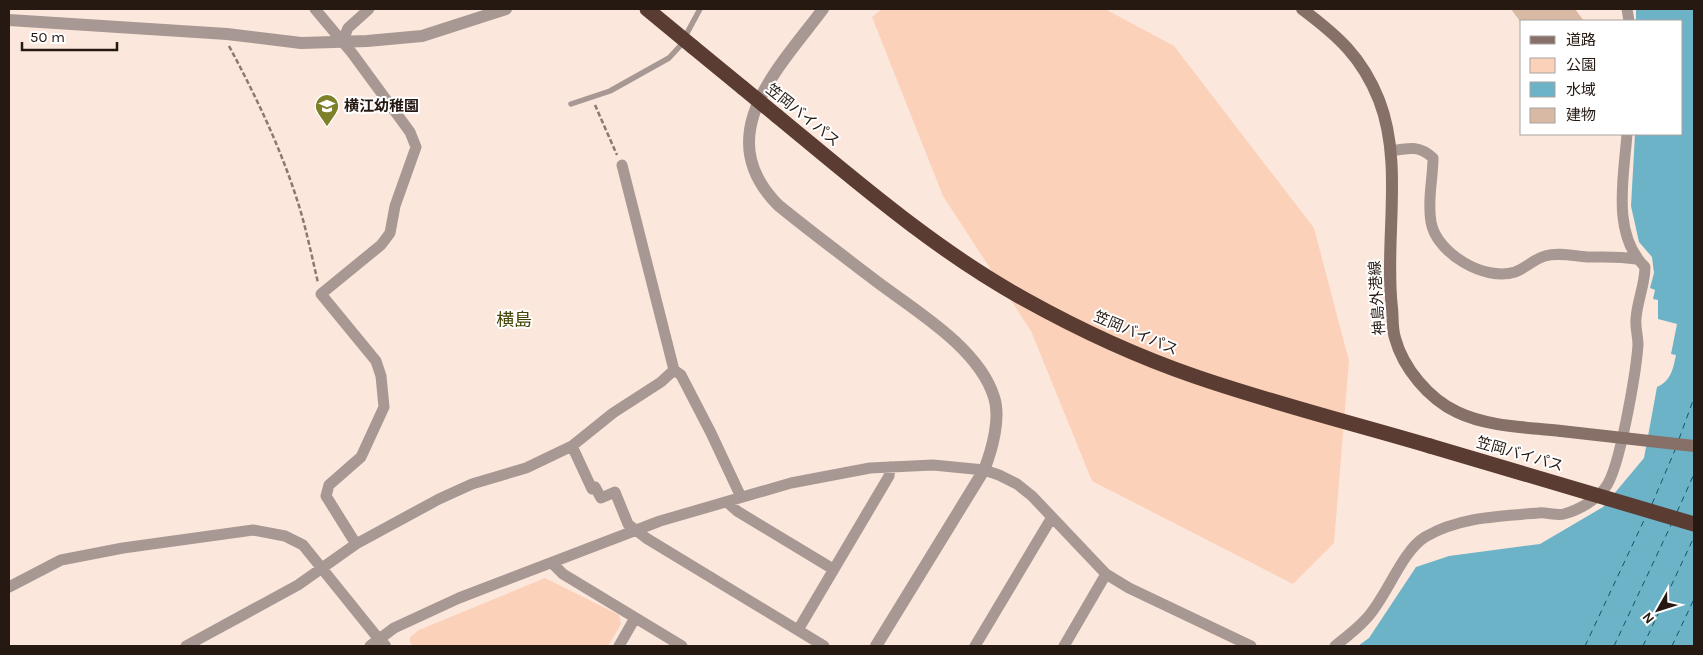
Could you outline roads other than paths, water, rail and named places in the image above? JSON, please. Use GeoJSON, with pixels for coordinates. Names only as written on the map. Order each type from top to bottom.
{"type":"FeatureCollection","features":[{"type":"Feature","properties":{"kind":"highway","name":"笠岡バイパス"},"geometry":{"type":"LineString","coordinates":[[647,9],[874,196],[946,249],[1025,300],[1081,329],[1135,354],[1195,376],[1694,524]]}},
{"type":"Feature","properties":{"kind":"main road","name":"神島外港線"},"geometry":{"type":"LineString","coordinates":[[1302,9],[1331,30],[1359,60],[1379,102],[1391,150],[1390,293],[1395,338],[1406,364],[1420,382],[1437,399],[1456,412],[1488,422],[1694,446]]}},
{"type":"Feature","properties":{"kind":"street"},"geometry":{"type":"LineString","coordinates":[[316,9],[410,132],[416,147],[395,206],[390,233],[381,245],[321,294],[376,362],[384,395],[384,407],[361,457],[329,485],[326,496],[356,544]]}},
{"type":"Feature","properties":{"kind":"street"},"geometry":{"type":"LineString","coordinates":[[342,42],[348,28],[369,9]]}},
{"type":"Feature","properties":{"kind":"street"},"geometry":{"type":"LineString","coordinates":[[9,20],[227,34],[301,43],[422,36],[506,9]]}},
{"type":"Feature","properties":{"kind":"street"},"geometry":{"type":"LineString","coordinates":[[823,9],[758,100],[750,126],[748,149],[755,174],[765,192],[778,205],[950,336],[986,375],[995,398],[996,419],[990,454],[984,470],[876,646]]}},
{"type":"Feature","properties":{"kind":"street"},"geometry":{"type":"LineString","coordinates":[[1335,646],[1366,619],[1384,596],[1412,548],[1424,537],[1452,525],[1486,518],[1541,512],[1562,514],[1585,505],[1606,487],[1618,456],[1636,361],[1638,342],[1636,319],[1645,276],[1645,267],[1636,259],[1626,232],[1622,208],[1627,135]]}},
{"type":"Feature","properties":{"kind":"street"},"geometry":{"type":"LineString","coordinates":[[1391,150],[1415,146],[1424,150],[1433,158],[1429,204],[1431,225],[1442,242],[1458,259],[1474,268],[1494,274],[1514,272],[1546,255],[1560,254],[1618,256],[1636,259]]}},
{"type":"Feature","properties":{"kind":"street"},"geometry":{"type":"LineString","coordinates":[[622,165],[674,370],[681,376],[707,425],[741,497]]}},
{"type":"Feature","properties":{"kind":"street"},"geometry":{"type":"LineString","coordinates":[[186,646],[298,586],[356,544],[472,484],[526,468],[572,446],[613,413],[661,382],[674,370]]}},
{"type":"Feature","properties":{"kind":"street"},"geometry":{"type":"LineString","coordinates":[[572,446],[592,489],[595,487],[601,498],[615,492],[628,524],[824,646]]}},
{"type":"Feature","properties":{"kind":"street"},"geometry":{"type":"LineString","coordinates":[[9,587],[61,560],[123,548],[253,530],[285,536],[303,545],[378,644],[394,628],[459,598],[636,530],[741,497],[791,484],[870,468],[933,466],[984,470],[1017,484],[1032,496],[1106,574],[1129,588],[1251,646]]}},
{"type":"Feature","properties":{"kind":"street"},"geometry":{"type":"LineString","coordinates":[[798,630],[889,476],[890,467]]}},
{"type":"Feature","properties":{"kind":"street"},"geometry":{"type":"LineString","coordinates":[[727,502],[737,511],[833,569]]}},
{"type":"Feature","properties":{"kind":"street"},"geometry":{"type":"LineString","coordinates":[[975,646],[1052,517]]}},
{"type":"Feature","properties":{"kind":"street"},"geometry":{"type":"LineString","coordinates":[[552,563],[563,574],[682,646]]}},
{"type":"Feature","properties":{"kind":"street"},"geometry":{"type":"LineString","coordinates":[[1064,646],[1106,574]]}},
{"type":"Feature","properties":{"kind":"street"},"geometry":{"type":"LineString","coordinates":[[619,646],[635,618]]}},
{"type":"Feature","properties":{"kind":"lane"},"geometry":{"type":"LineString","coordinates":[[571,104],[592,99],[669,58],[680,46],[700,9]]}},
{"type":"Feature","properties":{"kind":"water"},"geometry":{"type":"Polygon","coordinates":[[[1636,9],[1694,9],[1694,646],[1358,646],[1369,638],[1416,567],[1449,556],[1540,544],[1603,507],[1644,458],[1657,387],[1668,378],[1674,365],[1676,355],[1671,354],[1677,324],[1658,319],[1658,300],[1653,299],[1655,290],[1650,288],[1654,273],[1652,257],[1639,242],[1631,206],[1635,135],[1683,135],[1683,20],[1636,20],[1636,9]]]}},
{"type":"Feature","properties":{"kind":"place","name":"横江幼稚園"},"geometry":{"type":"Point","coordinates":[327,127]}},
{"type":"Feature","properties":{"kind":"district","name":"横島"},"geometry":{"type":"Point","coordinates":[514,320]}}]}
